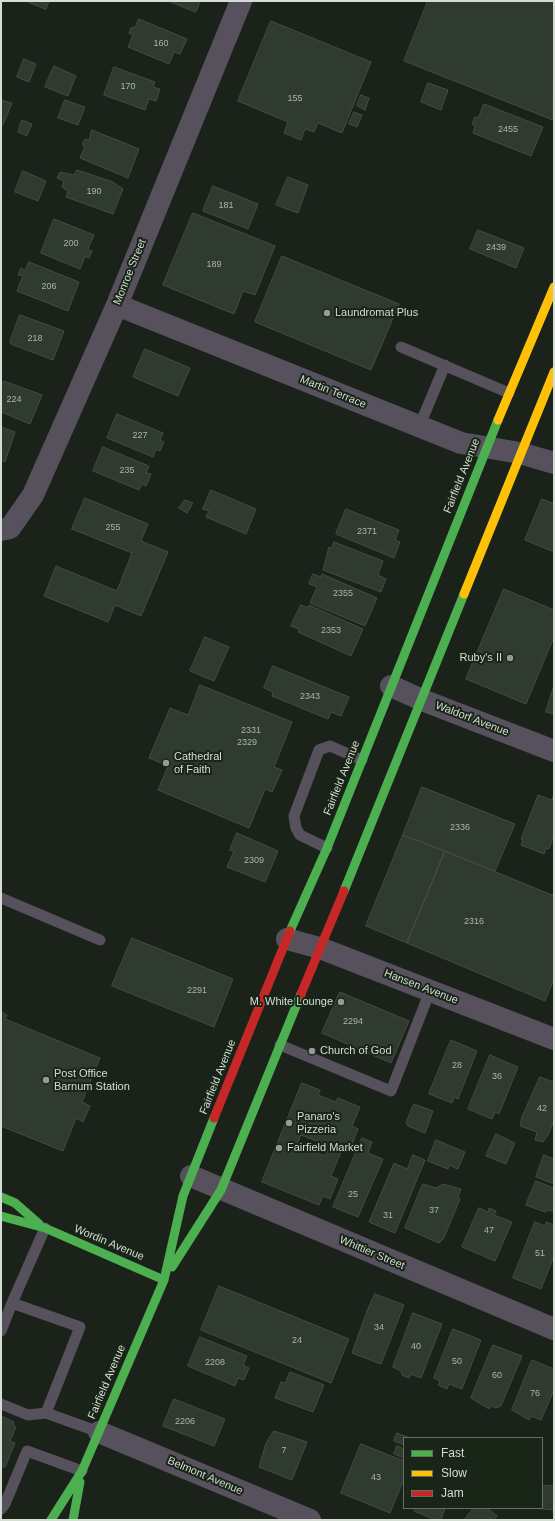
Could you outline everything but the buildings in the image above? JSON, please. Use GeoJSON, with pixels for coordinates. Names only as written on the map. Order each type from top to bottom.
{"type":"FeatureCollection","features":[{"type":"Feature","properties":{"kind":"main road","name":"Fairfield Avenue"},"geometry":{"type":"LineString","coordinates":[[164,1280],[183,1196],[287,938],[327,848],[486,448],[554,287]]}},
{"type":"Feature","properties":{"kind":"main road","name":"Fairfield Avenue"},"geometry":{"type":"LineString","coordinates":[[51,1520],[82,1471],[164,1280],[221,1190],[422,700],[520,453],[554,372]]}},
{"type":"Feature","properties":{"kind":"main road","name":"Wordin Avenue"},"geometry":{"type":"LineString","coordinates":[[1,1197],[15,1203],[45,1228]]}},
{"type":"Feature","properties":{"kind":"main road","name":"Wordin Avenue"},"geometry":{"type":"LineString","coordinates":[[1,1216],[45,1228],[164,1280]]}},
{"type":"Feature","properties":{"kind":"main road","name":"Fairfield Avenue"},"geometry":{"type":"LineString","coordinates":[[73,1520],[82,1471]]}},
{"type":"Feature","properties":{"kind":"street","name":"Monroe Street"},"geometry":{"type":"LineString","coordinates":[[1,530],[10,528],[33,495],[117,304],[241,1]]}},
{"type":"Feature","properties":{"kind":"street","name":"Martin Terrace"},"geometry":{"type":"LineString","coordinates":[[117,304],[461,443],[520,453],[554,463]]}},
{"type":"Feature","properties":{"kind":"street","name":"Waldorf Avenue"},"geometry":{"type":"LineString","coordinates":[[391,686],[422,700],[554,751]]}},
{"type":"Feature","properties":{"kind":"street","name":"Hansen Avenue"},"geometry":{"type":"LineString","coordinates":[[287,938],[320,948],[554,1039]]}},
{"type":"Feature","properties":{"kind":"street","name":"Whittier Street"},"geometry":{"type":"LineString","coordinates":[[191,1176],[221,1190],[554,1329]]}},
{"type":"Feature","properties":{"kind":"street","name":"Belmont Avenue"},"geometry":{"type":"LineString","coordinates":[[99,1432],[310,1520]]}},
{"type":"Feature","properties":{"kind":"lane"},"geometry":{"type":"LineString","coordinates":[[401,347],[509,393]]}},
{"type":"Feature","properties":{"kind":"lane"},"geometry":{"type":"LineString","coordinates":[[419,427],[445,365]]}},
{"type":"Feature","properties":{"kind":"lane"},"geometry":{"type":"LineString","coordinates":[[327,848],[300,835],[296,828],[294,816],[319,750],[330,746],[362,760]]}},
{"type":"Feature","properties":{"kind":"lane"},"geometry":{"type":"LineString","coordinates":[[1,898],[100,940]]}},
{"type":"Feature","properties":{"kind":"lane"},"geometry":{"type":"LineString","coordinates":[[280,1045],[391,1091],[430,991]]}},
{"type":"Feature","properties":{"kind":"lane"},"geometry":{"type":"LineString","coordinates":[[1,1331],[45,1228]]}},
{"type":"Feature","properties":{"kind":"lane"},"geometry":{"type":"LineString","coordinates":[[12,1303],[80,1327],[46,1413]]}},
{"type":"Feature","properties":{"kind":"lane"},"geometry":{"type":"LineString","coordinates":[[1,1404],[28,1415],[46,1413],[99,1432]]}},
{"type":"Feature","properties":{"kind":"lane"},"geometry":{"type":"LineString","coordinates":[[1,1509],[5,1504],[27,1451],[82,1471]]}},
{"type":"Feature","properties":{"kind":"traffic: fast"},"geometry":{"type":"LineString","coordinates":[[290,931],[327,848],[498,420]]}},
{"type":"Feature","properties":{"kind":"traffic: fast"},"geometry":{"type":"LineString","coordinates":[[344,891],[464,594]]}},
{"type":"Feature","properties":{"kind":"traffic: fast"},"geometry":{"type":"LineString","coordinates":[[172,1267],[221,1190],[301,994]]}},
{"type":"Feature","properties":{"kind":"traffic: fast"},"geometry":{"type":"LineString","coordinates":[[51,1520],[82,1471],[164,1280],[183,1196],[214,1118]]}},
{"type":"Feature","properties":{"kind":"traffic: fast"},"geometry":{"type":"LineString","coordinates":[[1,1197],[15,1203],[39,1224]]}},
{"type":"Feature","properties":{"kind":"traffic: fast"},"geometry":{"type":"LineString","coordinates":[[1,1216],[45,1228],[164,1280]]}},
{"type":"Feature","properties":{"kind":"traffic: fast"},"geometry":{"type":"LineString","coordinates":[[73,1520],[80,1482]]}},
{"type":"Feature","properties":{"kind":"traffic: slow"},"geometry":{"type":"LineString","coordinates":[[498,420],[554,287]]}},
{"type":"Feature","properties":{"kind":"traffic: slow"},"geometry":{"type":"LineString","coordinates":[[464,594],[554,372]]}},
{"type":"Feature","properties":{"kind":"traffic: jam"},"geometry":{"type":"LineString","coordinates":[[301,994],[344,891]]}},
{"type":"Feature","properties":{"kind":"traffic: jam"},"geometry":{"type":"LineString","coordinates":[[214,1118],[290,931]]}},
{"type":"Feature","properties":{"kind":"place","name":"Laundromat Plus"},"geometry":{"type":"Point","coordinates":[327,313]}},
{"type":"Feature","properties":{"kind":"place","name":"Ruby's II"},"geometry":{"type":"Point","coordinates":[510,658]}},
{"type":"Feature","properties":{"kind":"place","name":"Cathedral of Faith"},"geometry":{"type":"Point","coordinates":[166,763]}},
{"type":"Feature","properties":{"kind":"place","name":"M. White Lounge"},"geometry":{"type":"Point","coordinates":[341,1002]}},
{"type":"Feature","properties":{"kind":"place","name":"Church of God"},"geometry":{"type":"Point","coordinates":[312,1051]}},
{"type":"Feature","properties":{"kind":"place","name":"Post Office Barnum Station"},"geometry":{"type":"Point","coordinates":[46,1080]}},
{"type":"Feature","properties":{"kind":"place","name":"Panaro's Pizzeria"},"geometry":{"type":"Point","coordinates":[289,1123]}},
{"type":"Feature","properties":{"kind":"place","name":"Fairfield Market"},"geometry":{"type":"Point","coordinates":[279,1148]}}]}
